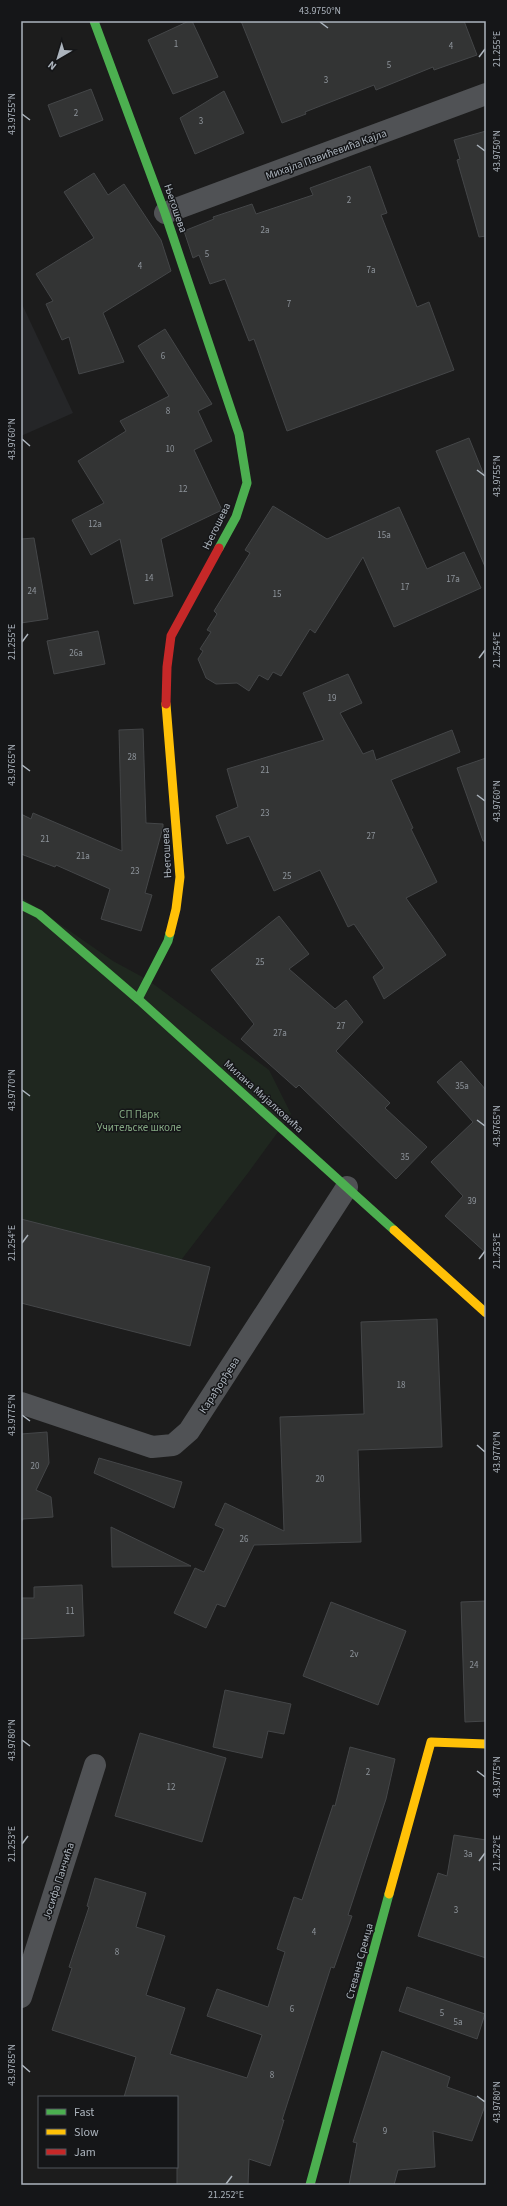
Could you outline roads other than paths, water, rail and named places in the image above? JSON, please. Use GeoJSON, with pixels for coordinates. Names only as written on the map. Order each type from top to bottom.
{"type":"FeatureCollection","features":[{"type":"Feature","properties":{"kind":"street","name":"Његошева"},"geometry":{"type":"LineString","coordinates":[[94,21],[165,213],[239,434],[247,483],[236,517],[171,636],[167,667],[166,702],[180,877],[176,909],[168,941],[138,999]]}},
{"type":"Feature","properties":{"kind":"street","name":"Михајла Павићевића Кајла"},"geometry":{"type":"LineString","coordinates":[[165,213],[486,94]]}},
{"type":"Feature","properties":{"kind":"street","name":"Милана Мијалковића"},"geometry":{"type":"LineString","coordinates":[[21,905],[39,914],[138,999],[486,1313]]}},
{"type":"Feature","properties":{"kind":"street","name":"Карађорђева"},"geometry":{"type":"LineString","coordinates":[[21,1403],[152,1447],[173,1445],[189,1431],[347,1187]]}},
{"type":"Feature","properties":{"kind":"street","name":"Стевана Сремца"},"geometry":{"type":"LineString","coordinates":[[310,2185],[431,1742],[486,1744]]}},
{"type":"Feature","properties":{"kind":"street","name":"Јосифа Панчића"},"geometry":{"type":"LineString","coordinates":[[21,1997],[95,1765]]}},
{"type":"Feature","properties":{"kind":"park label","name":"СП Парк Учитељске школе"},"geometry":{"type":"Point","coordinates":[139,1120]}}]}
